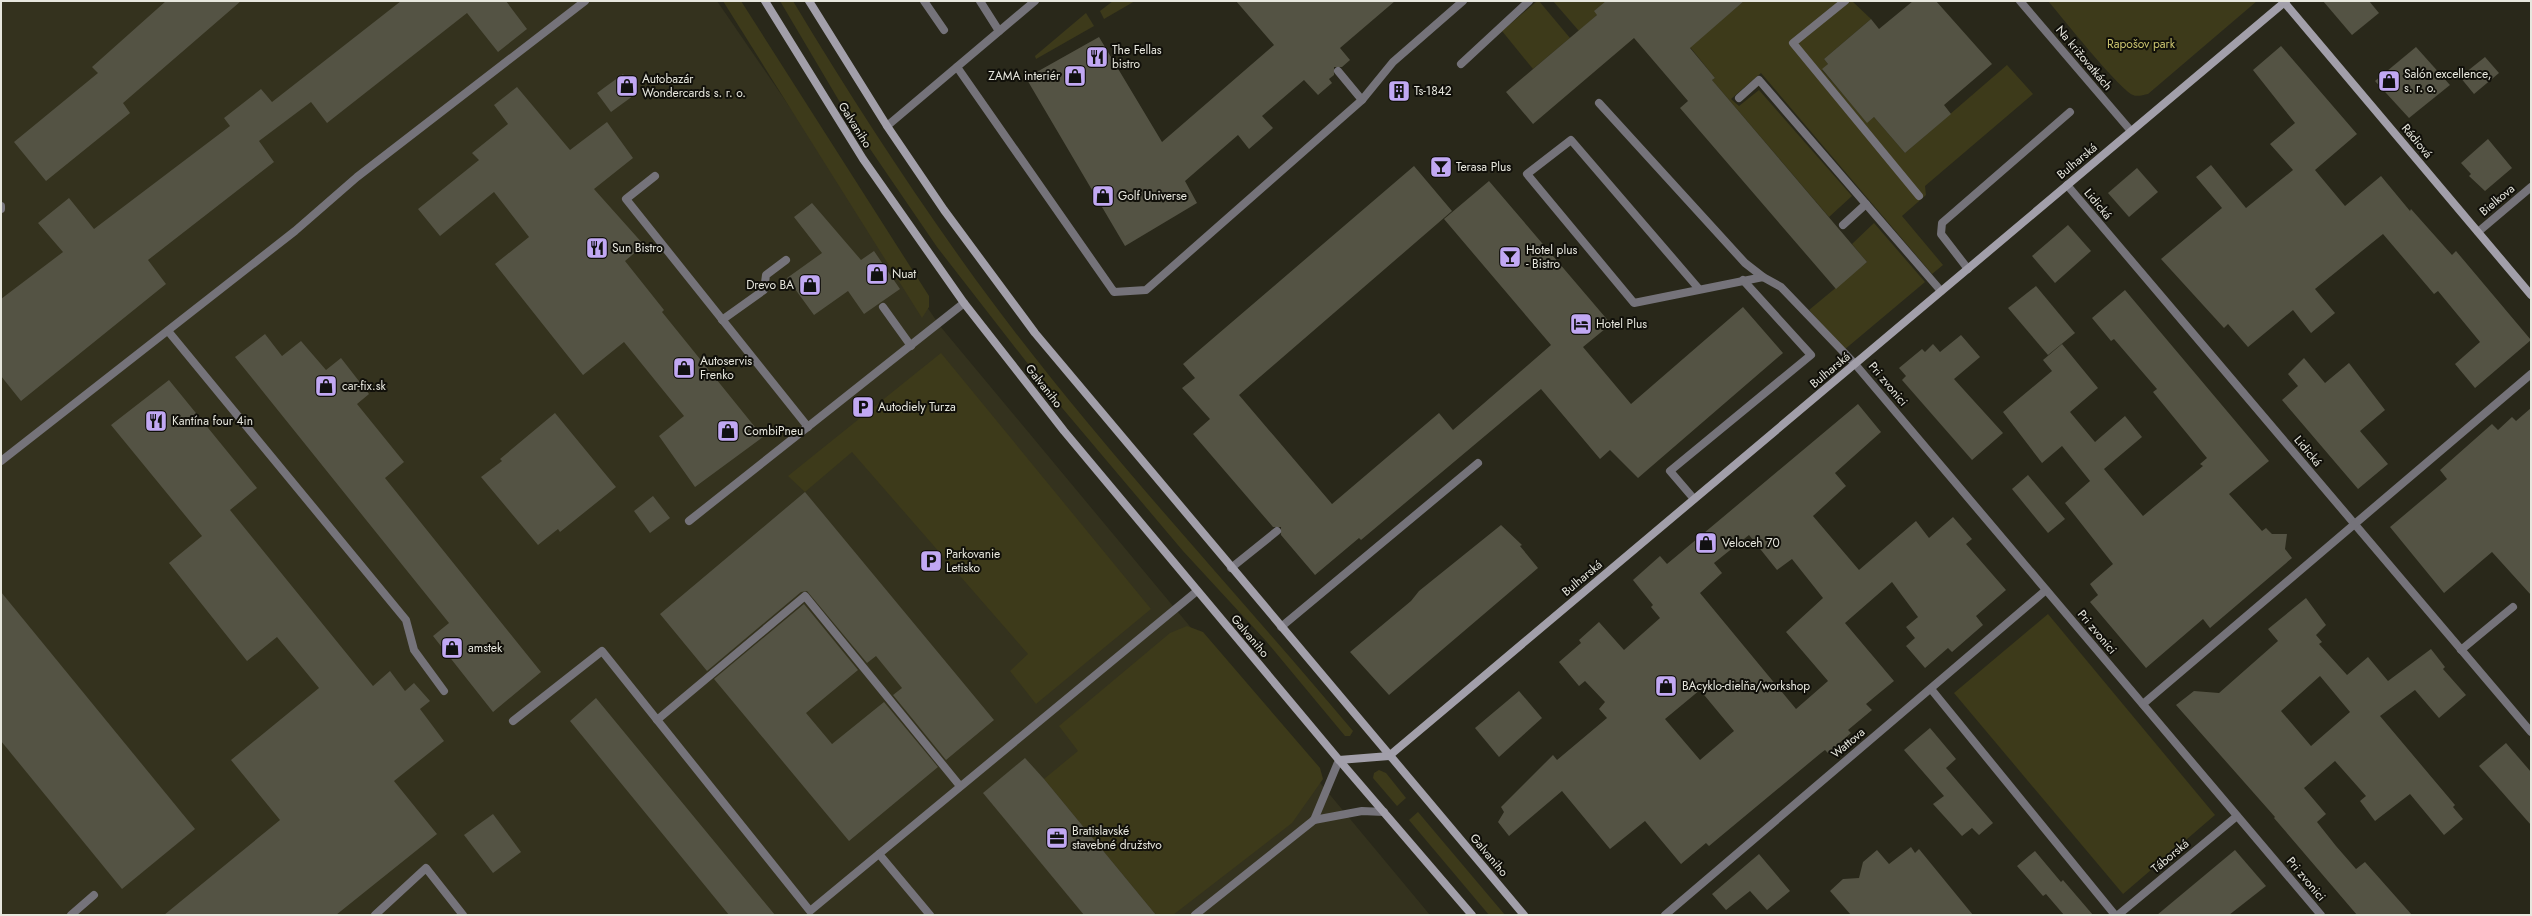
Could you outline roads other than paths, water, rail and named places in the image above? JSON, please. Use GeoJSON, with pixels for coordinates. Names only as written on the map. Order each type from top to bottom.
{"type":"FeatureCollection","features":[{"type":"Feature","properties":{"kind":"main road","name":"Galvaniho"},"geometry":{"type":"LineString","coordinates":[[765,1],[862,159],[964,303],[1064,431],[1339,760],[1472,915]]}},
{"type":"Feature","properties":{"kind":"main road","name":"Galvaniho"},"geometry":{"type":"LineString","coordinates":[[809,1],[887,126],[944,210],[1035,333],[1280,627],[1524,915]]}},
{"type":"Feature","properties":{"kind":"main road","name":"Bulharská"},"geometry":{"type":"LineString","coordinates":[[1389,756],[2285,2]]}},
{"type":"Feature","properties":{"kind":"main road","name":"Rádiová"},"geometry":{"type":"LineString","coordinates":[[2285,2],[2531,295]]}},
{"type":"Feature","properties":{"kind":"main road"},"geometry":{"type":"LineString","coordinates":[[1339,760],[1389,756]]}},
{"type":"Feature","properties":{"kind":"street"},"geometry":{"type":"LineString","coordinates":[[1,461],[295,231],[358,177],[585,1]]}},
{"type":"Feature","properties":{"kind":"street"},"geometry":{"type":"LineString","coordinates":[[924,1],[944,30]]}},
{"type":"Feature","properties":{"kind":"street"},"geometry":{"type":"LineString","coordinates":[[980,1],[999,31]]}},
{"type":"Feature","properties":{"kind":"street"},"geometry":{"type":"LineString","coordinates":[[887,126],[1035,1]]}},
{"type":"Feature","properties":{"kind":"street"},"geometry":{"type":"LineString","coordinates":[[957,66],[1114,292],[1146,290],[1362,100],[1393,62],[1463,1]]}},
{"type":"Feature","properties":{"kind":"street"},"geometry":{"type":"LineString","coordinates":[[1461,64],[1529,1]]}},
{"type":"Feature","properties":{"kind":"street"},"geometry":{"type":"LineString","coordinates":[[1845,1],[1793,43],[1919,196]]}},
{"type":"Feature","properties":{"kind":"street","name":"Na križovatkách"},"geometry":{"type":"LineString","coordinates":[[2020,1],[2131,131]]}},
{"type":"Feature","properties":{"kind":"street"},"geometry":{"type":"LineString","coordinates":[[1338,71],[1362,100]]}},
{"type":"Feature","properties":{"kind":"street"},"geometry":{"type":"LineString","coordinates":[[1739,98],[1759,80],[1941,291]]}},
{"type":"Feature","properties":{"kind":"street","name":"Pri zvonici"},"geometry":{"type":"LineString","coordinates":[[1599,103],[1745,263],[1781,288],[1855,364],[2321,915]]}},
{"type":"Feature","properties":{"kind":"street"},"geometry":{"type":"LineString","coordinates":[[1968,269],[1941,234],[1942,223],[2070,112]]}},
{"type":"Feature","properties":{"kind":"street"},"geometry":{"type":"LineString","coordinates":[[1699,290],[1571,140],[1527,174],[1634,303],[1699,290],[1763,276]]}},
{"type":"Feature","properties":{"kind":"street"},"geometry":{"type":"LineString","coordinates":[[654,176],[626,199],[808,427]]}},
{"type":"Feature","properties":{"kind":"street","name":"Lidická"},"geometry":{"type":"LineString","coordinates":[[2067,185],[2531,732]]}},
{"type":"Feature","properties":{"kind":"street","name":"Bielkova"},"geometry":{"type":"LineString","coordinates":[[2478,232],[2531,187]]}},
{"type":"Feature","properties":{"kind":"street"},"geometry":{"type":"LineString","coordinates":[[1843,225],[1866,204]]}},
{"type":"Feature","properties":{"kind":"street"},"geometry":{"type":"LineString","coordinates":[[722,320],[764,290],[766,275],[786,260]]}},
{"type":"Feature","properties":{"kind":"street"},"geometry":{"type":"LineString","coordinates":[[1694,499],[1670,471],[1811,355],[1743,280]]}},
{"type":"Feature","properties":{"kind":"street"},"geometry":{"type":"LineString","coordinates":[[689,521],[964,303]]}},
{"type":"Feature","properties":{"kind":"street"},"geometry":{"type":"LineString","coordinates":[[883,307],[911,346]]}},
{"type":"Feature","properties":{"kind":"street"},"geometry":{"type":"LineString","coordinates":[[168,331],[406,620],[414,650],[444,691]]}},
{"type":"Feature","properties":{"kind":"street"},"geometry":{"type":"LineString","coordinates":[[2143,704],[2531,374]]}},
{"type":"Feature","properties":{"kind":"street"},"geometry":{"type":"LineString","coordinates":[[1280,627],[1478,463]]}},
{"type":"Feature","properties":{"kind":"street"},"geometry":{"type":"LineString","coordinates":[[1231,568],[1277,531]]}},
{"type":"Feature","properties":{"kind":"street","name":"Wattova"},"geometry":{"type":"LineString","coordinates":[[1665,915],[2046,590]]}},
{"type":"Feature","properties":{"kind":"street"},"geometry":{"type":"LineString","coordinates":[[513,721],[602,651],[812,913],[960,786],[1197,591]]}},
{"type":"Feature","properties":{"kind":"street"},"geometry":{"type":"LineString","coordinates":[[658,720],[805,596],[960,786]]}},
{"type":"Feature","properties":{"kind":"street"},"geometry":{"type":"LineString","coordinates":[[2461,650],[2513,607]]}},
{"type":"Feature","properties":{"kind":"street"},"geometry":{"type":"LineString","coordinates":[[1931,689],[2115,915]]}},
{"type":"Feature","properties":{"kind":"street"},"geometry":{"type":"LineString","coordinates":[[1314,820],[1339,760]]}},
{"type":"Feature","properties":{"kind":"street"},"geometry":{"type":"LineString","coordinates":[[1195,915],[1314,820],[1362,811],[1384,812]]}},
{"type":"Feature","properties":{"kind":"street","name":"Táborská"},"geometry":{"type":"LineString","coordinates":[[2118,915],[2237,816]]}},
{"type":"Feature","properties":{"kind":"street"},"geometry":{"type":"LineString","coordinates":[[879,854],[930,915]]}},
{"type":"Feature","properties":{"kind":"street"},"geometry":{"type":"LineString","coordinates":[[375,915],[426,868],[463,915]]}},
{"type":"Feature","properties":{"kind":"street"},"geometry":{"type":"LineString","coordinates":[[71,915],[94,895]]}},
{"type":"Feature","properties":{"kind":"place","name":"The Fellas bistro"},"geometry":{"type":"Point","coordinates":[1097,57]}},
{"type":"Feature","properties":{"kind":"place","name":"ZAMA interiér"},"geometry":{"type":"Point","coordinates":[1075,76]}},
{"type":"Feature","properties":{"kind":"place","name":"Salón excellence, s. r. o."},"geometry":{"type":"Point","coordinates":[2389,81]}},
{"type":"Feature","properties":{"kind":"place","name":"Autobazár Wondercards s. r. o."},"geometry":{"type":"Point","coordinates":[627,86]}},
{"type":"Feature","properties":{"kind":"place","name":"Ts-1842"},"geometry":{"type":"Point","coordinates":[1399,91]}},
{"type":"Feature","properties":{"kind":"place","name":"Terasa Plus"},"geometry":{"type":"Point","coordinates":[1441,167]}},
{"type":"Feature","properties":{"kind":"place","name":"Golf Universe"},"geometry":{"type":"Point","coordinates":[1103,196]}},
{"type":"Feature","properties":{"kind":"place","name":"Sun Bistro"},"geometry":{"type":"Point","coordinates":[597,248]}},
{"type":"Feature","properties":{"kind":"place","name":"Hotel plus - Bistro"},"geometry":{"type":"Point","coordinates":[1510,257]}},
{"type":"Feature","properties":{"kind":"place","name":"Nuat"},"geometry":{"type":"Point","coordinates":[877,274]}},
{"type":"Feature","properties":{"kind":"place","name":"Drevo BA"},"geometry":{"type":"Point","coordinates":[810,285]}},
{"type":"Feature","properties":{"kind":"place","name":"Hotel Plus"},"geometry":{"type":"Point","coordinates":[1581,324]}},
{"type":"Feature","properties":{"kind":"place","name":"Autoservis Frenko"},"geometry":{"type":"Point","coordinates":[684,368]}},
{"type":"Feature","properties":{"kind":"place","name":"car-fix.sk"},"geometry":{"type":"Point","coordinates":[326,386]}},
{"type":"Feature","properties":{"kind":"place","name":"Autodiely Turza"},"geometry":{"type":"Point","coordinates":[863,407]}},
{"type":"Feature","properties":{"kind":"place","name":"Kantína four 4in"},"geometry":{"type":"Point","coordinates":[156,421]}},
{"type":"Feature","properties":{"kind":"place","name":"CombiPneu"},"geometry":{"type":"Point","coordinates":[728,431]}},
{"type":"Feature","properties":{"kind":"place","name":"Veloceh 70"},"geometry":{"type":"Point","coordinates":[1706,543]}},
{"type":"Feature","properties":{"kind":"place","name":"Parkovanie Letisko"},"geometry":{"type":"Point","coordinates":[931,561]}},
{"type":"Feature","properties":{"kind":"place","name":"amstek"},"geometry":{"type":"Point","coordinates":[452,648]}},
{"type":"Feature","properties":{"kind":"place","name":"BAcyklo-dielňa/workshop"},"geometry":{"type":"Point","coordinates":[1666,686]}},
{"type":"Feature","properties":{"kind":"place","name":"Bratislavské stavebné družstvo"},"geometry":{"type":"Point","coordinates":[1057,838]}},
{"type":"Feature","properties":{"kind":"park label","name":"Rapošov park"},"geometry":{"type":"Point","coordinates":[2141,44]}}]}
